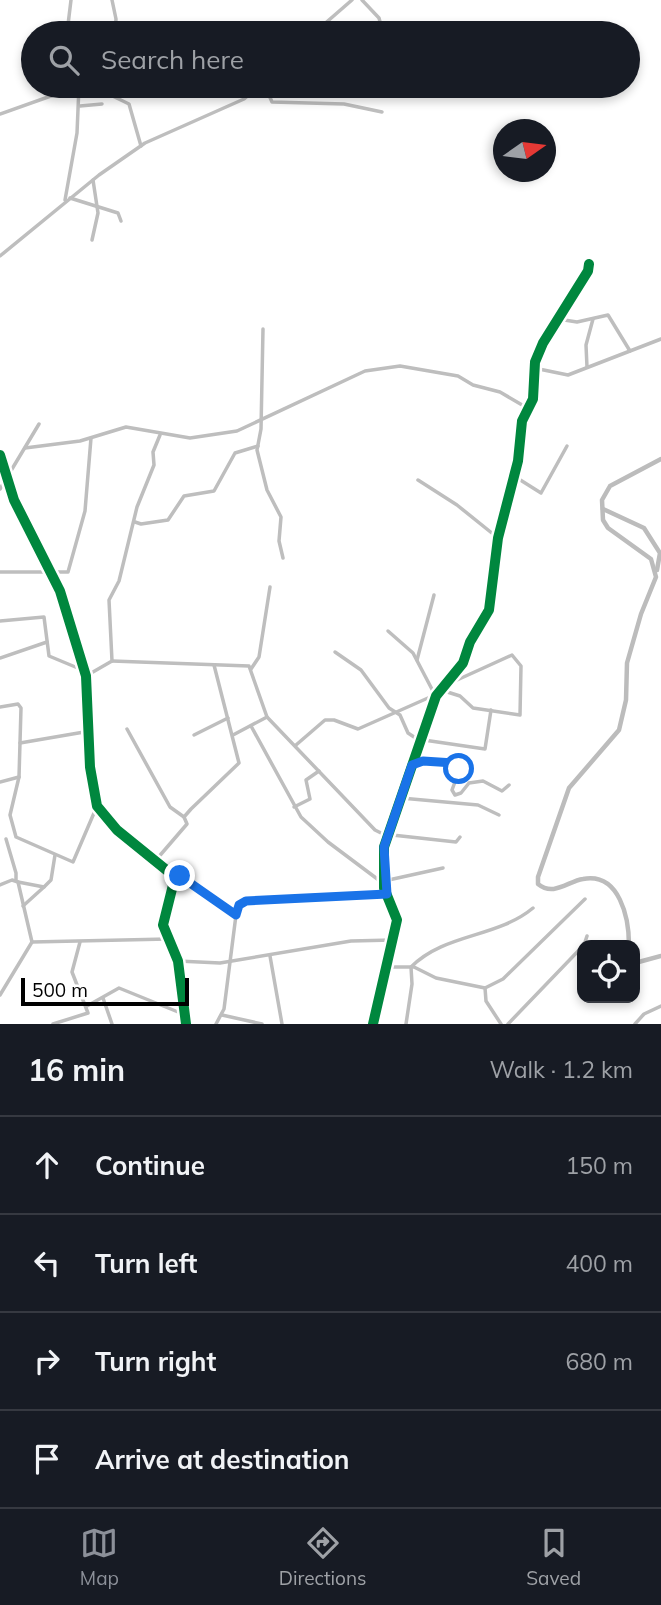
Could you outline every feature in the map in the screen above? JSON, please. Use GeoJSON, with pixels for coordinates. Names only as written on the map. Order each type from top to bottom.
{"type":"FeatureCollection","features":[{"type":"Feature","properties":{"kind":"street"},"geometry":{"type":"LineString","coordinates":[[68,21],[71,0]]}},
{"type":"Feature","properties":{"kind":"street"},"geometry":{"type":"LineString","coordinates":[[112,0],[117,21]]}},
{"type":"Feature","properties":{"kind":"street"},"geometry":{"type":"LineString","coordinates":[[328,21],[352,0]]}},
{"type":"Feature","properties":{"kind":"street"},"geometry":{"type":"LineString","coordinates":[[362,0],[380,21]]}},
{"type":"Feature","properties":{"kind":"street"},"geometry":{"type":"LineString","coordinates":[[0,114],[47,98]]}},
{"type":"Feature","properties":{"kind":"street"},"geometry":{"type":"LineString","coordinates":[[65,202],[80,98]]}},
{"type":"Feature","properties":{"kind":"street"},"geometry":{"type":"LineString","coordinates":[[117,98],[129,104],[141,146]]}},
{"type":"Feature","properties":{"kind":"street"},"geometry":{"type":"LineString","coordinates":[[0,256],[93,180],[141,146],[245,98]]}},
{"type":"Feature","properties":{"kind":"street"},"geometry":{"type":"LineString","coordinates":[[270,98],[272,102],[338,104],[382,112]]}},
{"type":"Feature","properties":{"kind":"street"},"geometry":{"type":"LineString","coordinates":[[80,106],[102,104]]}},
{"type":"Feature","properties":{"kind":"street"},"geometry":{"type":"LineString","coordinates":[[92,240],[97,208],[93,180]]}},
{"type":"Feature","properties":{"kind":"street"},"geometry":{"type":"LineString","coordinates":[[70,198],[118,214],[121,221]]}},
{"type":"Feature","properties":{"kind":"street"},"geometry":{"type":"LineString","coordinates":[[523,417],[533,399],[534,368],[543,343],[588,271],[589,264]]}},
{"type":"Feature","properties":{"kind":"street"},"geometry":{"type":"LineString","coordinates":[[558,319],[577,323],[608,315],[630,351]]}},
{"type":"Feature","properties":{"kind":"street"},"geometry":{"type":"LineString","coordinates":[[587,367],[586,345],[593,317]]}},
{"type":"Feature","properties":{"kind":"street"},"geometry":{"type":"LineString","coordinates":[[263,329],[261,421],[257,453],[267,490],[281,517],[279,541],[283,558]]}},
{"type":"Feature","properties":{"kind":"street"},"geometry":{"type":"LineString","coordinates":[[534,368],[568,375],[661,339]]}},
{"type":"Feature","properties":{"kind":"street"},"geometry":{"type":"LineString","coordinates":[[25,448],[91,439],[126,427],[160,435],[202,437],[237,431],[363,372],[400,366],[458,376],[473,385],[502,393],[529,409]]}},
{"type":"Feature","properties":{"kind":"street"},"geometry":{"type":"LineString","coordinates":[[295,746],[325,720],[358,729],[438,693],[463,663],[470,642],[489,610],[498,538],[514,476],[523,417],[521,405]]}},
{"type":"Feature","properties":{"kind":"street"},"geometry":{"type":"LineString","coordinates":[[0,489],[38,424]]}},
{"type":"Feature","properties":{"kind":"street"},"geometry":{"type":"LineString","coordinates":[[112,661],[109,600],[119,580],[138,503],[152,470],[153,452],[160,435]]}},
{"type":"Feature","properties":{"kind":"street"},"geometry":{"type":"LineString","coordinates":[[0,572],[68,572],[80,538],[85,512],[91,439]]}},
{"type":"Feature","properties":{"kind":"street"},"geometry":{"type":"LineString","coordinates":[[135,522],[141,524],[168,520],[184,496],[213,492],[235,453],[259,446]]}},
{"type":"Feature","properties":{"kind":"street"},"geometry":{"type":"LineString","coordinates":[[514,476],[541,493],[567,446]]}},
{"type":"Feature","properties":{"kind":"street"},"geometry":{"type":"LineString","coordinates":[[0,455],[7,481],[52,570],[85,673],[91,778],[97,806],[117,830],[174,877],[186,879],[236,915]]}},
{"type":"Feature","properties":{"kind":"street"},"geometry":{"type":"LineString","coordinates":[[418,481],[457,505],[498,538]]}},
{"type":"Feature","properties":{"kind":"street"},"geometry":{"type":"LineString","coordinates":[[251,669],[259,657],[270,587]]}},
{"type":"Feature","properties":{"kind":"street"},"geometry":{"type":"LineString","coordinates":[[417,660],[434,595]]}},
{"type":"Feature","properties":{"kind":"street"},"geometry":{"type":"LineString","coordinates":[[0,621],[44,617],[50,657],[85,673],[112,661],[249,666],[267,717],[375,830],[388,835],[456,842],[460,837]]}},
{"type":"Feature","properties":{"kind":"street"},"geometry":{"type":"LineString","coordinates":[[388,631],[417,660],[438,693],[460,696],[472,708],[520,715],[521,666],[513,656],[487,664],[446,685]]}},
{"type":"Feature","properties":{"kind":"street"},"geometry":{"type":"LineString","coordinates":[[0,658],[47,642]]}},
{"type":"Feature","properties":{"kind":"street"},"geometry":{"type":"LineString","coordinates":[[335,652],[361,670],[389,708],[397,713],[408,733],[420,740],[486,749],[491,710]]}},
{"type":"Feature","properties":{"kind":"street"},"geometry":{"type":"LineString","coordinates":[[184,817],[239,763],[214,665]]}},
{"type":"Feature","properties":{"kind":"street"},"geometry":{"type":"LineString","coordinates":[[373,1024],[388,967],[397,917],[384,883],[383,855],[438,693]]}},
{"type":"Feature","properties":{"kind":"street"},"geometry":{"type":"LineString","coordinates":[[0,707],[20,705],[19,777],[10,815],[16,837],[73,862],[97,806]]}},
{"type":"Feature","properties":{"kind":"street"},"geometry":{"type":"LineString","coordinates":[[233,735],[267,717]]}},
{"type":"Feature","properties":{"kind":"street"},"geometry":{"type":"LineString","coordinates":[[194,734],[228,718]]}},
{"type":"Feature","properties":{"kind":"street"},"geometry":{"type":"LineString","coordinates":[[251,726],[294,807],[316,832],[384,883]]}},
{"type":"Feature","properties":{"kind":"street"},"geometry":{"type":"LineString","coordinates":[[127,729],[170,807],[184,817],[187,824],[156,860]]}},
{"type":"Feature","properties":{"kind":"street"},"geometry":{"type":"LineString","coordinates":[[20,743],[90,731]]}},
{"type":"Feature","properties":{"kind":"street"},"geometry":{"type":"LineString","coordinates":[[412,765],[423,761],[458,765],[452,790],[456,795],[472,782],[485,782],[501,791],[509,785]]}},
{"type":"Feature","properties":{"kind":"street"},"geometry":{"type":"LineString","coordinates":[[294,807],[310,799],[306,780],[319,771]]}},
{"type":"Feature","properties":{"kind":"street"},"geometry":{"type":"LineString","coordinates":[[0,782],[19,777]]}},
{"type":"Feature","properties":{"kind":"street"},"geometry":{"type":"LineString","coordinates":[[401,798],[476,805],[499,816]]}},
{"type":"Feature","properties":{"kind":"street"},"geometry":{"type":"LineString","coordinates":[[0,995],[32,942],[6,839]]}},
{"type":"Feature","properties":{"kind":"street"},"geometry":{"type":"LineString","coordinates":[[23,907],[51,880],[55,855]]}},
{"type":"Feature","properties":{"kind":"street"},"geometry":{"type":"LineString","coordinates":[[384,883],[443,868]]}},
{"type":"Feature","properties":{"kind":"street"},"geometry":{"type":"LineString","coordinates":[[174,877],[175,887],[163,918],[168,939],[178,961],[186,1024]]}},
{"type":"Feature","properties":{"kind":"street"},"geometry":{"type":"LineString","coordinates":[[0,885],[17,881],[44,887]]}},
{"type":"Feature","properties":{"kind":"street"},"geometry":{"type":"LineString","coordinates":[[216,1024],[222,1015],[239,905],[246,901],[387,894]]}},
{"type":"Feature","properties":{"kind":"street"},"geometry":{"type":"LineString","coordinates":[[388,967],[411,967],[440,979],[485,988],[503,979],[584,899]]}},
{"type":"Feature","properties":{"kind":"street"},"geometry":{"type":"LineString","coordinates":[[406,1024],[412,984],[411,967],[425,953],[518,920],[533,908]]}},
{"type":"Feature","properties":{"kind":"street"},"geometry":{"type":"LineString","coordinates":[[585,940],[587,936]]}},
{"type":"Feature","properties":{"kind":"street"},"geometry":{"type":"LineString","coordinates":[[32,942],[168,939]]}},
{"type":"Feature","properties":{"kind":"street"},"geometry":{"type":"LineString","coordinates":[[178,961],[230,961],[351,941],[393,940]]}},
{"type":"Feature","properties":{"kind":"street"},"geometry":{"type":"LineString","coordinates":[[53,1024],[88,1013],[72,970],[80,942]]}},
{"type":"Feature","properties":{"kind":"street"},"geometry":{"type":"LineString","coordinates":[[508,1024],[577,952]]}},
{"type":"Feature","properties":{"kind":"street"},"geometry":{"type":"LineString","coordinates":[[270,956],[282,1024]]}},
{"type":"Feature","properties":{"kind":"street"},"geometry":{"type":"LineString","coordinates":[[485,988],[486,1001],[501,1024]]}},
{"type":"Feature","properties":{"kind":"street"},"geometry":{"type":"LineString","coordinates":[[87,1006],[121,989],[184,1014]]}},
{"type":"Feature","properties":{"kind":"street"},"geometry":{"type":"LineString","coordinates":[[103,998],[111,1024]]}},
{"type":"Feature","properties":{"kind":"street"},"geometry":{"type":"LineString","coordinates":[[635,1024],[644,1014],[661,1006]]}},
{"type":"Feature","properties":{"kind":"street"},"geometry":{"type":"LineString","coordinates":[[222,1015],[262,1024]]}},
{"type":"Feature","properties":{"kind":"waterway"},"geometry":{"type":"LineString","coordinates":[[629,940],[620,900],[606,883],[596,879],[583,879],[550,889],[538,884],[538,877],[569,788],[619,730],[626,700],[627,663],[641,614],[656,577],[651,559],[608,528],[603,520],[602,500],[610,486],[661,459]]}},
{"type":"Feature","properties":{"kind":"waterway"},"geometry":{"type":"LineString","coordinates":[[603,509],[644,528],[660,553],[657,570]]}},
{"type":"Feature","properties":{"kind":"waterway"},"geometry":{"type":"LineString","coordinates":[[640,962],[661,956]]}},
{"type":"Feature","properties":{"kind":"cycle path"},"geometry":{"type":"LineString","coordinates":[[373,1024],[397,920],[384,888],[384,847],[436,696],[463,663],[470,642],[489,610],[498,538],[518,461],[522,421],[533,399],[535,362],[543,343],[588,271],[589,264]]}},
{"type":"Feature","properties":{"kind":"cycle path"},"geometry":{"type":"LineString","coordinates":[[0,455],[14,500],[60,591],[86,676],[90,767],[97,806],[117,830],[175,877],[163,925],[178,961],[186,1024]]}},
{"type":"Feature","properties":{"kind":"route"},"geometry":{"type":"LineString","coordinates":[[180,876],[236,915],[239,905],[246,901],[387,894],[384,884],[384,847],[412,765],[423,761],[454,763],[459,769]]}}]}
